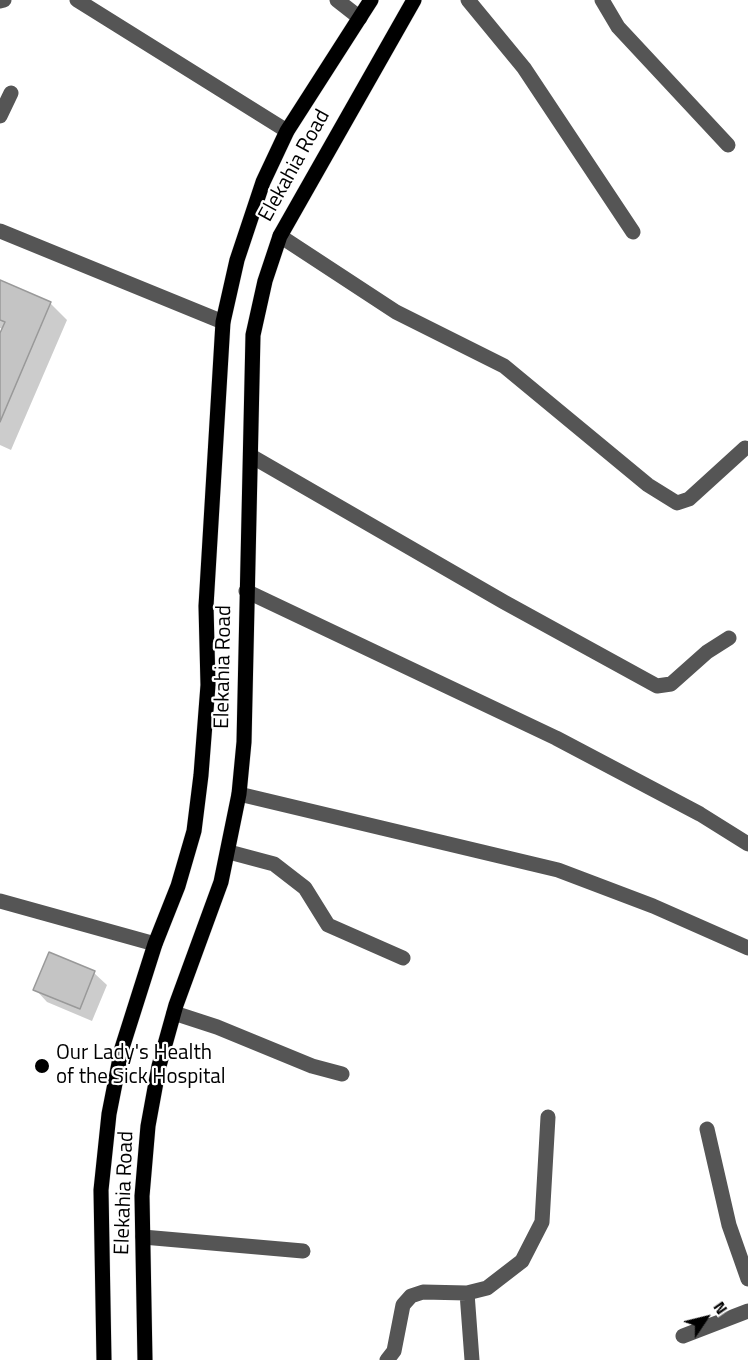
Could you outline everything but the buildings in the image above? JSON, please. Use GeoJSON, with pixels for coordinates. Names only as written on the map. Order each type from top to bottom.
{"type":"FeatureCollection","features":[{"type":"Feature","properties":{"kind":"main road","name":"Elekahia Road"},"geometry":{"type":"LineString","coordinates":[[104,1360],[101,1190],[109,1114],[122,1048],[155,944],[178,886],[194,831],[201,775],[208,685],[207,606],[223,322],[237,260],[263,182],[287,131],[372,0]]}},
{"type":"Feature","properties":{"kind":"main road","name":"Elekahia Road"},"geometry":{"type":"LineString","coordinates":[[145,1360],[143,1159],[148,1126],[159,1066],[174,1013],[221,882],[229,852],[239,794],[244,742],[253,334],[265,281],[280,236],[414,0]]}},
{"type":"Feature","properties":{"kind":"street"},"geometry":{"type":"LineString","coordinates":[[77,0],[287,131]]}},
{"type":"Feature","properties":{"kind":"street"},"geometry":{"type":"LineString","coordinates":[[337,0],[360,18]]}},
{"type":"Feature","properties":{"kind":"street"},"geometry":{"type":"LineString","coordinates":[[468,0],[524,68],[633,232]]}},
{"type":"Feature","properties":{"kind":"street"},"geometry":{"type":"LineString","coordinates":[[602,0],[618,27],[728,146]]}},
{"type":"Feature","properties":{"kind":"street"},"geometry":{"type":"LineString","coordinates":[[0,116],[11,93]]}},
{"type":"Feature","properties":{"kind":"street"},"geometry":{"type":"LineString","coordinates":[[0,231],[223,322]]}},
{"type":"Feature","properties":{"kind":"street"},"geometry":{"type":"LineString","coordinates":[[280,236],[396,312],[504,366],[648,485],[676,503],[689,499],[745,448]]}},
{"type":"Feature","properties":{"kind":"street"},"geometry":{"type":"LineString","coordinates":[[251,456],[504,603],[657,686],[671,684],[706,652],[729,638]]}},
{"type":"Feature","properties":{"kind":"street"},"geometry":{"type":"LineString","coordinates":[[246,591],[556,738],[700,814],[748,844]]}},
{"type":"Feature","properties":{"kind":"street"},"geometry":{"type":"LineString","coordinates":[[239,794],[558,870],[653,906],[748,948]]}},
{"type":"Feature","properties":{"kind":"street"},"geometry":{"type":"LineString","coordinates":[[229,852],[274,864],[305,888],[328,925],[403,958]]}},
{"type":"Feature","properties":{"kind":"street"},"geometry":{"type":"LineString","coordinates":[[0,901],[155,944]]}},
{"type":"Feature","properties":{"kind":"street"},"geometry":{"type":"LineString","coordinates":[[174,1013],[217,1027],[312,1066],[342,1074]]}},
{"type":"Feature","properties":{"kind":"street"},"geometry":{"type":"LineString","coordinates":[[387,1360],[394,1351],[403,1305],[411,1296],[423,1292],[467,1293],[487,1288],[522,1261],[542,1222],[548,1117]]}},
{"type":"Feature","properties":{"kind":"street"},"geometry":{"type":"LineString","coordinates":[[707,1129],[729,1225],[748,1280]]}},
{"type":"Feature","properties":{"kind":"street"},"geometry":{"type":"LineString","coordinates":[[143,1237],[303,1251]]}},
{"type":"Feature","properties":{"kind":"street"},"geometry":{"type":"LineString","coordinates":[[467,1293],[472,1360]]}},
{"type":"Feature","properties":{"kind":"street"},"geometry":{"type":"LineString","coordinates":[[683,1336],[748,1311]]}},
{"type":"Feature","properties":{"kind":"place","name":"Our Lady's Health of the Sick Hospital"},"geometry":{"type":"Point","coordinates":[42,1066]}}]}
